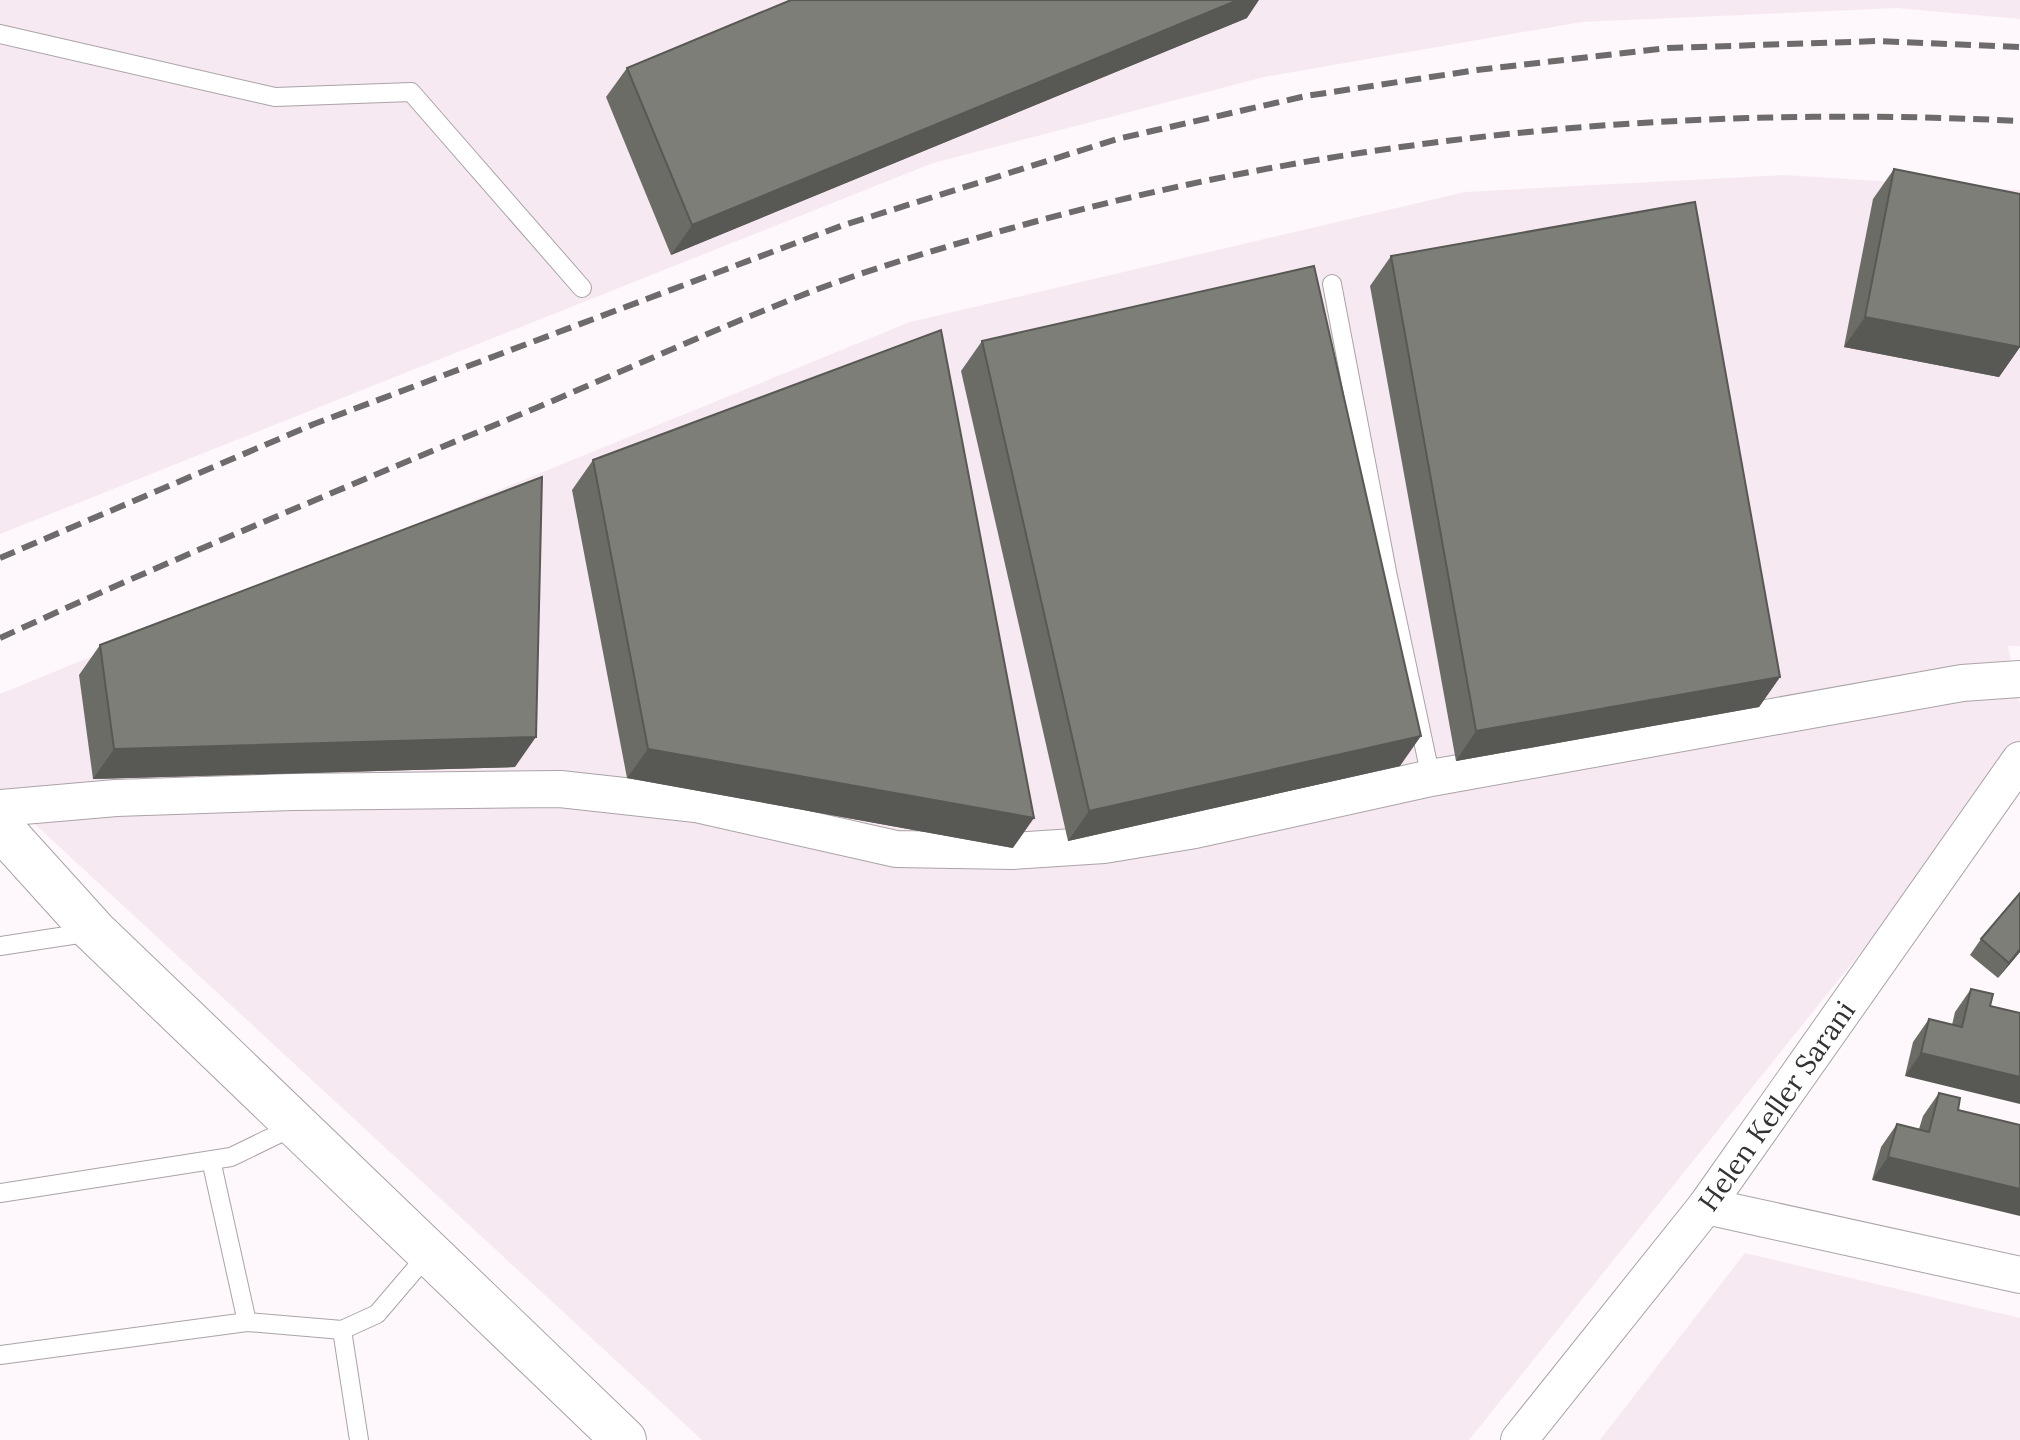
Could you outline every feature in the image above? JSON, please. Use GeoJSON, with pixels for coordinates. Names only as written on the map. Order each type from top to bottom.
{"type":"FeatureCollection","features":[{"type":"Feature","properties":{"kind":"street"},"geometry":{"type":"LineString","coordinates":[[624,1440],[94,931],[1,824],[116,798],[292,792],[560,789],[696,804],[896,849],[1013,851],[1104,845],[1195,830],[1431,778],[1962,683],[2020,679]]}},
{"type":"Feature","properties":{"kind":"street","name":"Helen Keller Sarani"},"geometry":{"type":"LineString","coordinates":[[1519,1440],[1706,1206],[2020,760]]}},
{"type":"Feature","properties":{"kind":"street"},"geometry":{"type":"LineString","coordinates":[[1706,1206],[2020,1275]]}},
{"type":"Feature","properties":{"kind":"lane"},"geometry":{"type":"LineString","coordinates":[[0,34],[275,97],[411,92],[582,288]]}},
{"type":"Feature","properties":{"kind":"lane"},"geometry":{"type":"LineString","coordinates":[[1332,284],[1388,577],[1431,778]]}},
{"type":"Feature","properties":{"kind":"lane"},"geometry":{"type":"LineString","coordinates":[[0,946],[94,931]]}},
{"type":"Feature","properties":{"kind":"lane"},"geometry":{"type":"LineString","coordinates":[[0,1193],[231,1157],[296,1125]]}},
{"type":"Feature","properties":{"kind":"lane"},"geometry":{"type":"LineString","coordinates":[[211,1160],[247,1322]]}},
{"type":"Feature","properties":{"kind":"lane"},"geometry":{"type":"LineString","coordinates":[[0,1355],[247,1322],[342,1330],[377,1314],[429,1253]]}},
{"type":"Feature","properties":{"kind":"lane"},"geometry":{"type":"LineString","coordinates":[[342,1330],[359,1440]]}},
{"type":"Feature","properties":{"kind":"shaded area"},"geometry":{"type":"Polygon","coordinates":[[[0,0],[2020,0],[2020,19],[1897,8],[1581,22],[1264,77],[933,163],[0,534],[0,0]]]}},
{"type":"Feature","properties":{"kind":"shaded area"},"geometry":{"type":"Polygon","coordinates":[[[1784,175],[2020,190],[2020,646],[2008,646],[2020,705],[2020,754],[1469,1440],[702,1440],[0,792],[0,694],[910,322],[1465,192],[1784,175]]]}},
{"type":"Feature","properties":{"kind":"shaded area"},"geometry":{"type":"Polygon","coordinates":[[[1745,1253],[2020,1318],[2020,1440],[1600,1440],[1745,1253]]]}},
{"type":"Feature","properties":{"kind":"building"},"geometry":{"type":"Polygon","coordinates":[[[791,0],[1238,0],[692,225],[627,68],[791,0]]]}},
{"type":"Feature","properties":{"kind":"building"},"geometry":{"type":"Polygon","coordinates":[[[1894,169],[2020,194],[2020,347],[1865,317],[1894,169]]]}},
{"type":"Feature","properties":{"kind":"building"},"geometry":{"type":"Polygon","coordinates":[[[1695,202],[1780,677],[1476,731],[1391,256],[1695,202]]]}},
{"type":"Feature","properties":{"kind":"building"},"geometry":{"type":"Polygon","coordinates":[[[1314,266],[1421,736],[1089,811],[982,341],[1314,266]]]}},
{"type":"Feature","properties":{"kind":"building"},"geometry":{"type":"Polygon","coordinates":[[[941,330],[1034,818],[648,749],[593,460],[941,330]]]}},
{"type":"Feature","properties":{"kind":"building"},"geometry":{"type":"Polygon","coordinates":[[[542,477],[536,737],[114,749],[100,645],[542,477]]]}},
{"type":"Feature","properties":{"kind":"building"},"geometry":{"type":"Polygon","coordinates":[[[2020,893],[2020,949],[2009,963],[1981,939],[2020,893]]]}},
{"type":"Feature","properties":{"kind":"building"},"geometry":{"type":"Polygon","coordinates":[[[1971,989],[1993,994],[1990,1006],[2020,1013],[2020,1077],[1921,1053],[1929,1019],[1962,1027],[1971,989]]]}},
{"type":"Feature","properties":{"kind":"building"},"geometry":{"type":"Polygon","coordinates":[[[1939,1093],[1960,1098],[1958,1110],[2020,1125],[2020,1189],[1888,1157],[1897,1124],[1929,1132],[1939,1093]]]}},
{"type":"Feature","properties":{"kind":"railway"},"geometry":{"type":"LineString","coordinates":[[0,558],[314,424],[841,226],[1117,139],[1306,96],[1477,70],[1668,48],[1878,41],[2020,47]]}},
{"type":"Feature","properties":{"kind":"railway"},"geometry":{"type":"LineString","coordinates":[[0,638],[267,520],[808,293],[953,245],[1135,196],[1260,170],[1385,149],[1638,123],[1893,117],[2020,121]]}}]}
